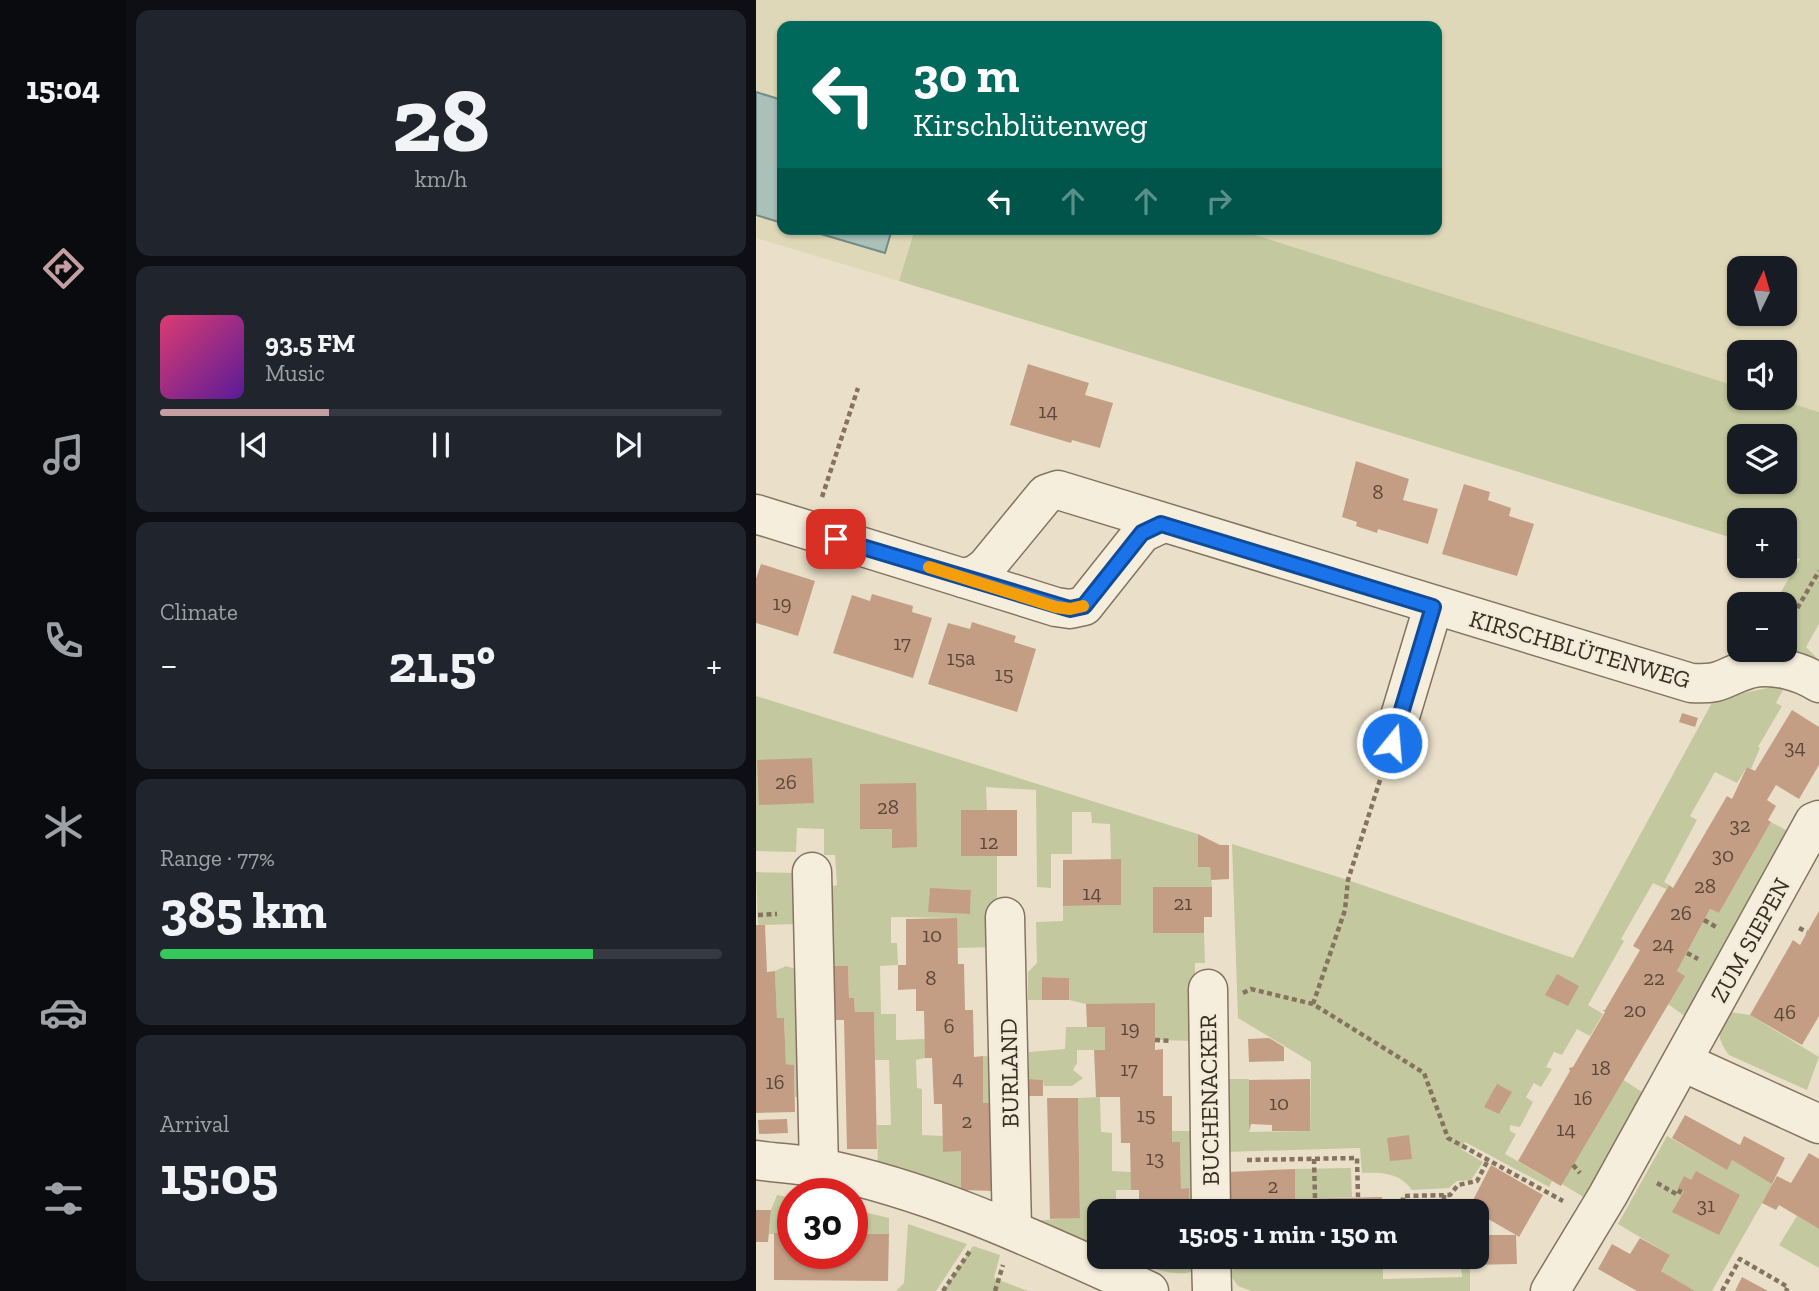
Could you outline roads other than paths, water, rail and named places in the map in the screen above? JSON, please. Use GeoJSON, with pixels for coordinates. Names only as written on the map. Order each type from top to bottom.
{"type":"FeatureCollection","features":[{"type":"Feature","properties":{"kind":"street","name":"KIRSCHBLÜTENWEG"},"geometry":{"type":"LineString","coordinates":[[963,578],[975,575],[986,567],[1052,490],[1691,683],[1725,681],[1749,669],[1792,673]]}},
{"type":"Feature","properties":{"kind":"street"},"geometry":{"type":"LineString","coordinates":[[756,514],[1056,607],[1070,609],[1084,606],[1142,533],[1161,524]]}},
{"type":"Feature","properties":{"kind":"street"},"geometry":{"type":"LineString","coordinates":[[1392,743],[1433,607]]}},
{"type":"Feature","properties":{"kind":"street","name":"ZUM SIEPEN"},"geometry":{"type":"LineString","coordinates":[[1550,1291],[1595,1219],[1814,822],[1819,820]]}},
{"type":"Feature","properties":{"kind":"street"},"geometry":{"type":"LineString","coordinates":[[812,872],[819,1168]]}},
{"type":"Feature","properties":{"kind":"street","name":"BURLAND"},"geometry":{"type":"LineString","coordinates":[[1001,1225],[1005,917]]}},
{"type":"Feature","properties":{"kind":"street","name":"BUCHENACKER"},"geometry":{"type":"LineString","coordinates":[[1208,1000],[1210,1199]]}},
{"type":"Feature","properties":{"kind":"street"},"geometry":{"type":"LineString","coordinates":[[1683,1062],[1819,1124]]}},
{"type":"Feature","properties":{"kind":"street"},"geometry":{"type":"LineString","coordinates":[[756,1160],[819,1168],[923,1196],[1001,1225],[1149,1291]]}},
{"type":"Feature","properties":{"kind":"street"},"geometry":{"type":"LineString","coordinates":[[1211,1269],[1212,1291]]}},
{"type":"Feature","properties":{"kind":"water"},"geometry":{"type":"Polygon","coordinates":[[[756,92],[777,98],[777,221],[756,215],[756,92]]]}},
{"type":"Feature","properties":{"kind":"water"},"geometry":{"type":"Polygon","coordinates":[[[824,235],[890,235],[885,253],[824,235]]]}}]}
